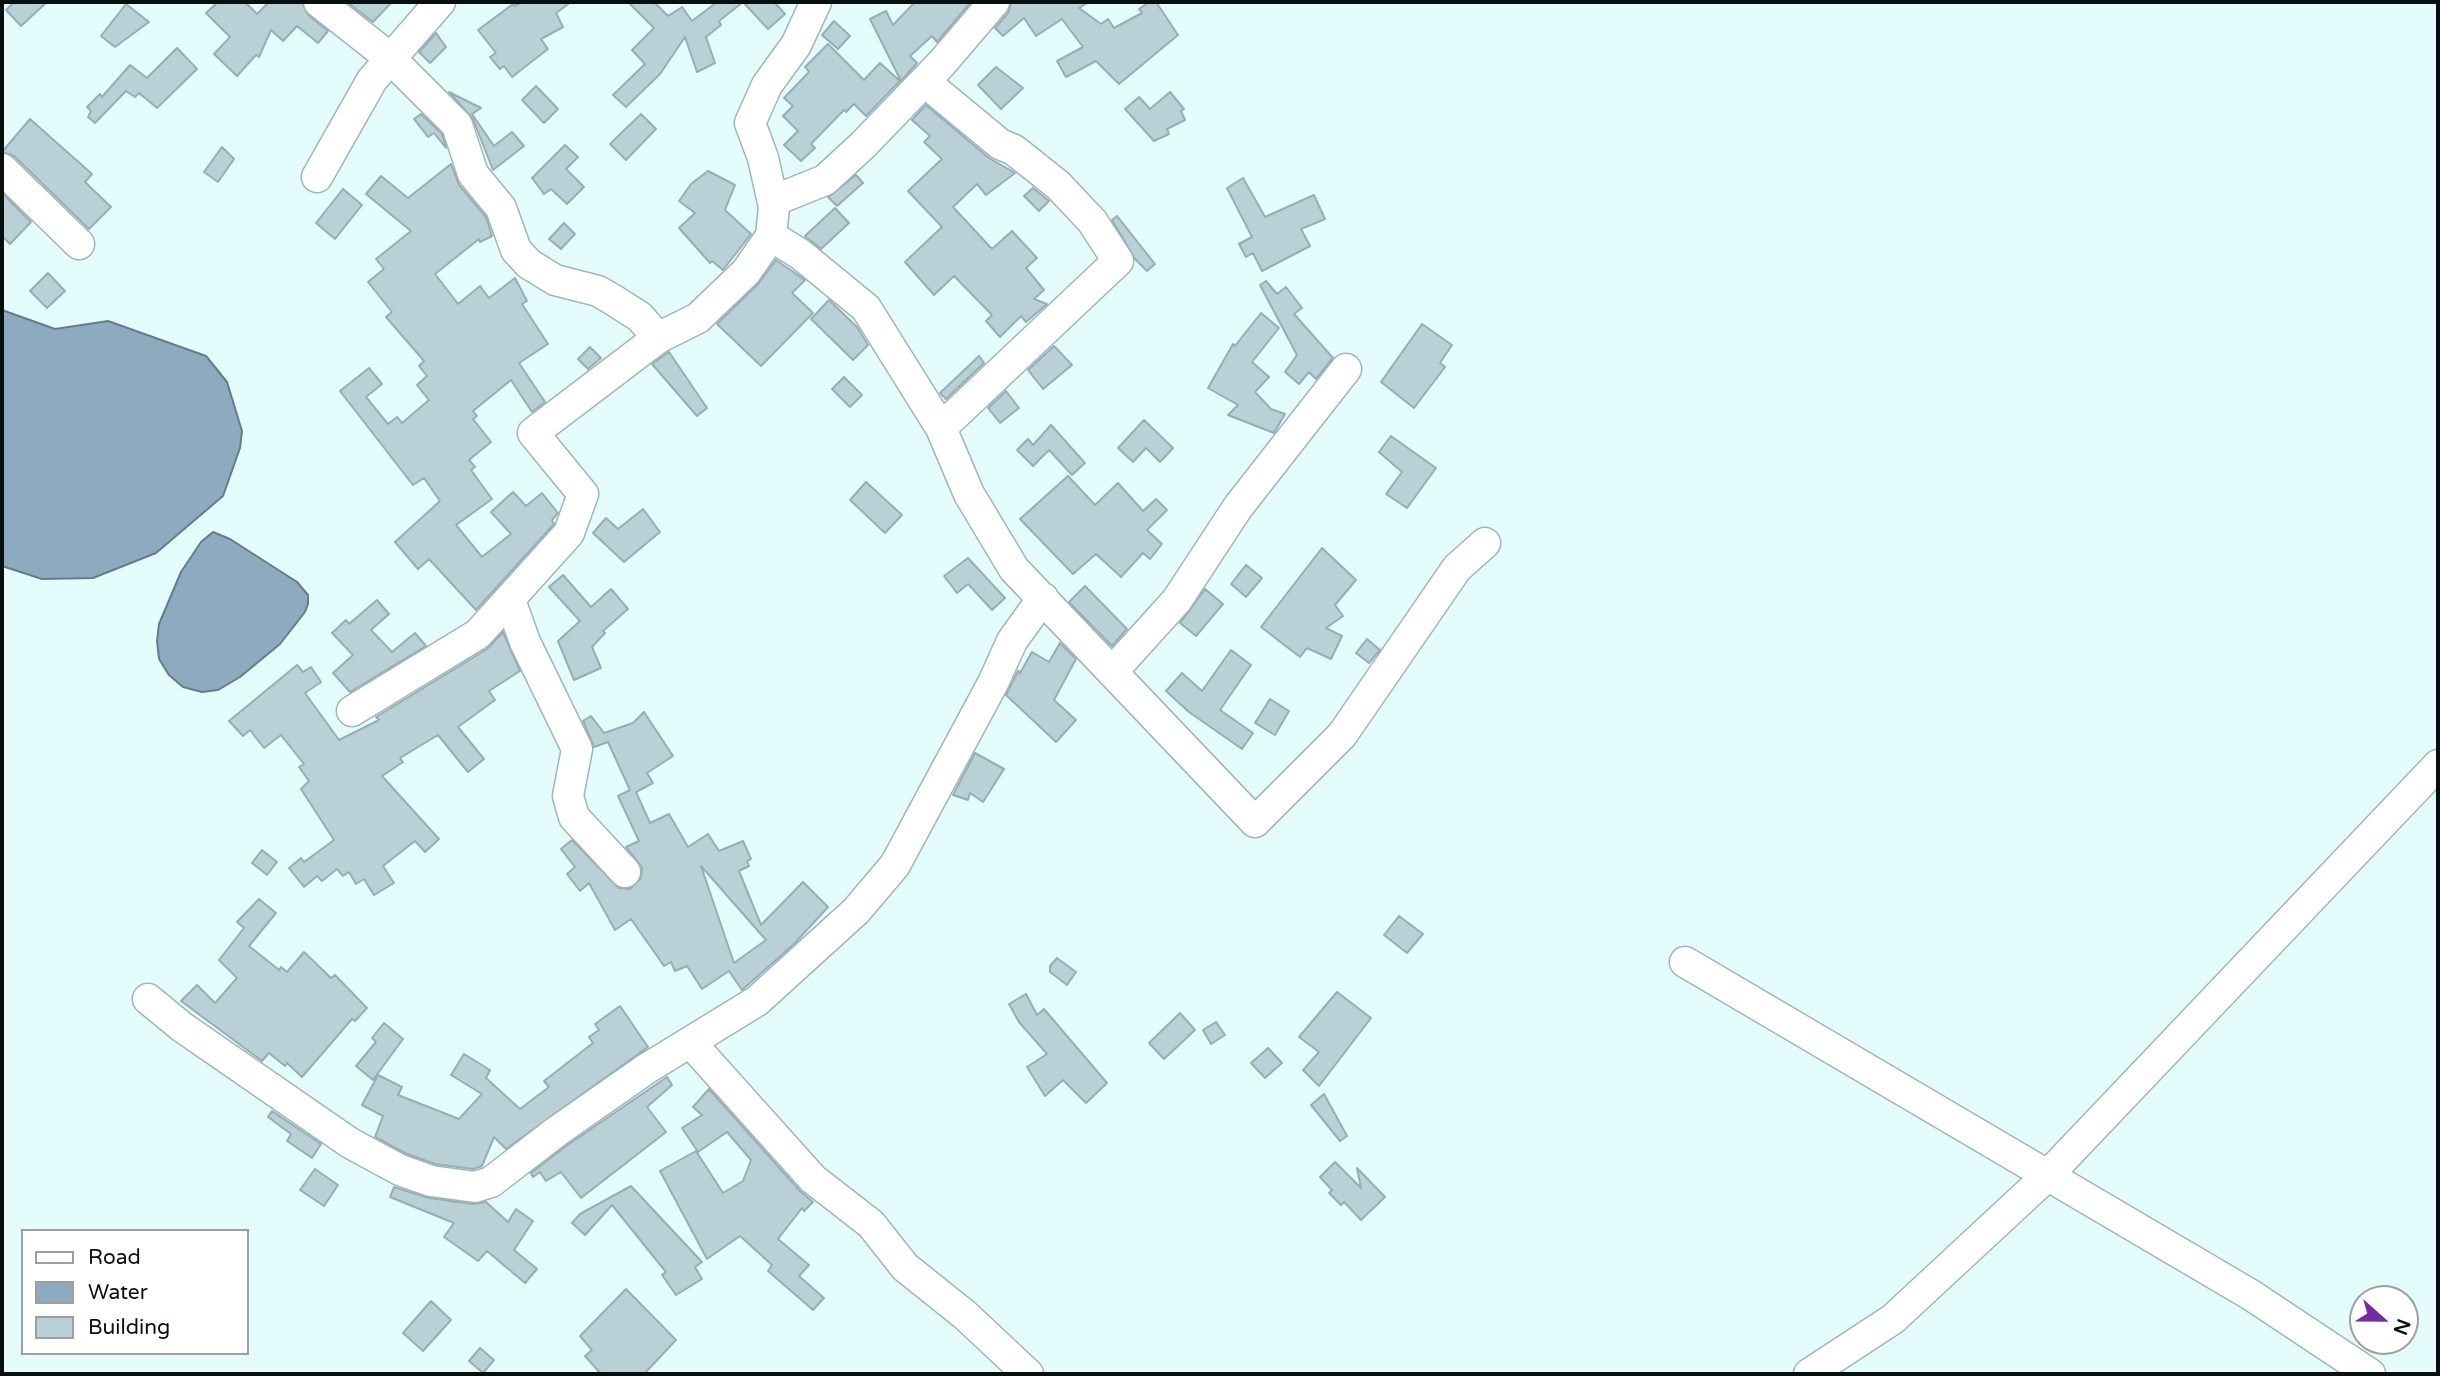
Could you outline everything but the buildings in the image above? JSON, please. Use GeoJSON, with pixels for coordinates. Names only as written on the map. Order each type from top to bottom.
{"type":"FeatureCollection","features":[{"type":"Feature","properties":{"kind":"street"},"geometry":{"type":"LineString","coordinates":[[319,2],[390,58],[457,125],[473,174],[501,208],[516,250],[529,264],[555,280],[598,291],[640,317],[658,338]]}},
{"type":"Feature","properties":{"kind":"street"},"geometry":{"type":"LineString","coordinates":[[317,177],[372,80],[440,2]]}},
{"type":"Feature","properties":{"kind":"street"},"geometry":{"type":"LineString","coordinates":[[352,711],[478,634],[569,533],[583,494],[533,433],[658,338],[698,318],[746,272],[771,236],[773,201],[763,158],[750,123],[767,85],[796,45],[816,2]]}},
{"type":"Feature","properties":{"kind":"street"},"geometry":{"type":"LineString","coordinates":[[773,201],[825,180],[925,82],[994,2]]}},
{"type":"Feature","properties":{"kind":"street"},"geometry":{"type":"LineString","coordinates":[[925,82],[1000,144],[1014,150],[1058,185],[1092,221],[1118,261],[940,428]]}},
{"type":"Feature","properties":{"kind":"street"},"geometry":{"type":"LineString","coordinates":[[2,169],[79,244]]}},
{"type":"Feature","properties":{"kind":"street"},"geometry":{"type":"LineString","coordinates":[[771,236],[800,254],[866,308],[940,428],[969,494],[1014,569],[1255,822],[1342,735],[1457,568],[1485,543]]}},
{"type":"Feature","properties":{"kind":"street"},"geometry":{"type":"LineString","coordinates":[[1114,671],[1177,600],[1238,507],[1346,369]]}},
{"type":"Feature","properties":{"kind":"street"},"geometry":{"type":"LineString","coordinates":[[148,999],[182,1027],[349,1143],[400,1170],[457,1187],[475,1187],[491,1182],[527,1158],[556,1132],[646,1069],[757,1000],[856,911],[895,865],[993,683],[1012,641],[1043,598]]}},
{"type":"Feature","properties":{"kind":"street"},"geometry":{"type":"LineString","coordinates":[[510,600],[525,642],[576,748],[568,796],[574,817],[625,872]]}},
{"type":"Feature","properties":{"kind":"street"},"geometry":{"type":"LineString","coordinates":[[1809,1374],[1893,1319],[2046,1177],[2438,765]]}},
{"type":"Feature","properties":{"kind":"street"},"geometry":{"type":"LineString","coordinates":[[1685,962],[2046,1177],[2251,1295],[2370,1374]]}},
{"type":"Feature","properties":{"kind":"street"},"geometry":{"type":"LineString","coordinates":[[691,1043],[813,1179],[871,1224],[905,1266],[965,1315],[1028,1374]]}},
{"type":"Feature","properties":{"kind":"water"},"geometry":{"type":"Polygon","coordinates":[[[2,310],[55,329],[108,321],[206,356],[227,382],[242,431],[240,448],[223,496],[156,553],[93,578],[42,579],[2,566],[2,310]]]}},
{"type":"Feature","properties":{"kind":"water"},"geometry":{"type":"Polygon","coordinates":[[[213,532],[230,539],[297,582],[308,595],[308,604],[305,612],[280,644],[240,677],[218,690],[202,692],[183,687],[169,675],[159,659],[157,641],[159,624],[181,572],[201,542],[213,532]]]}}]}
